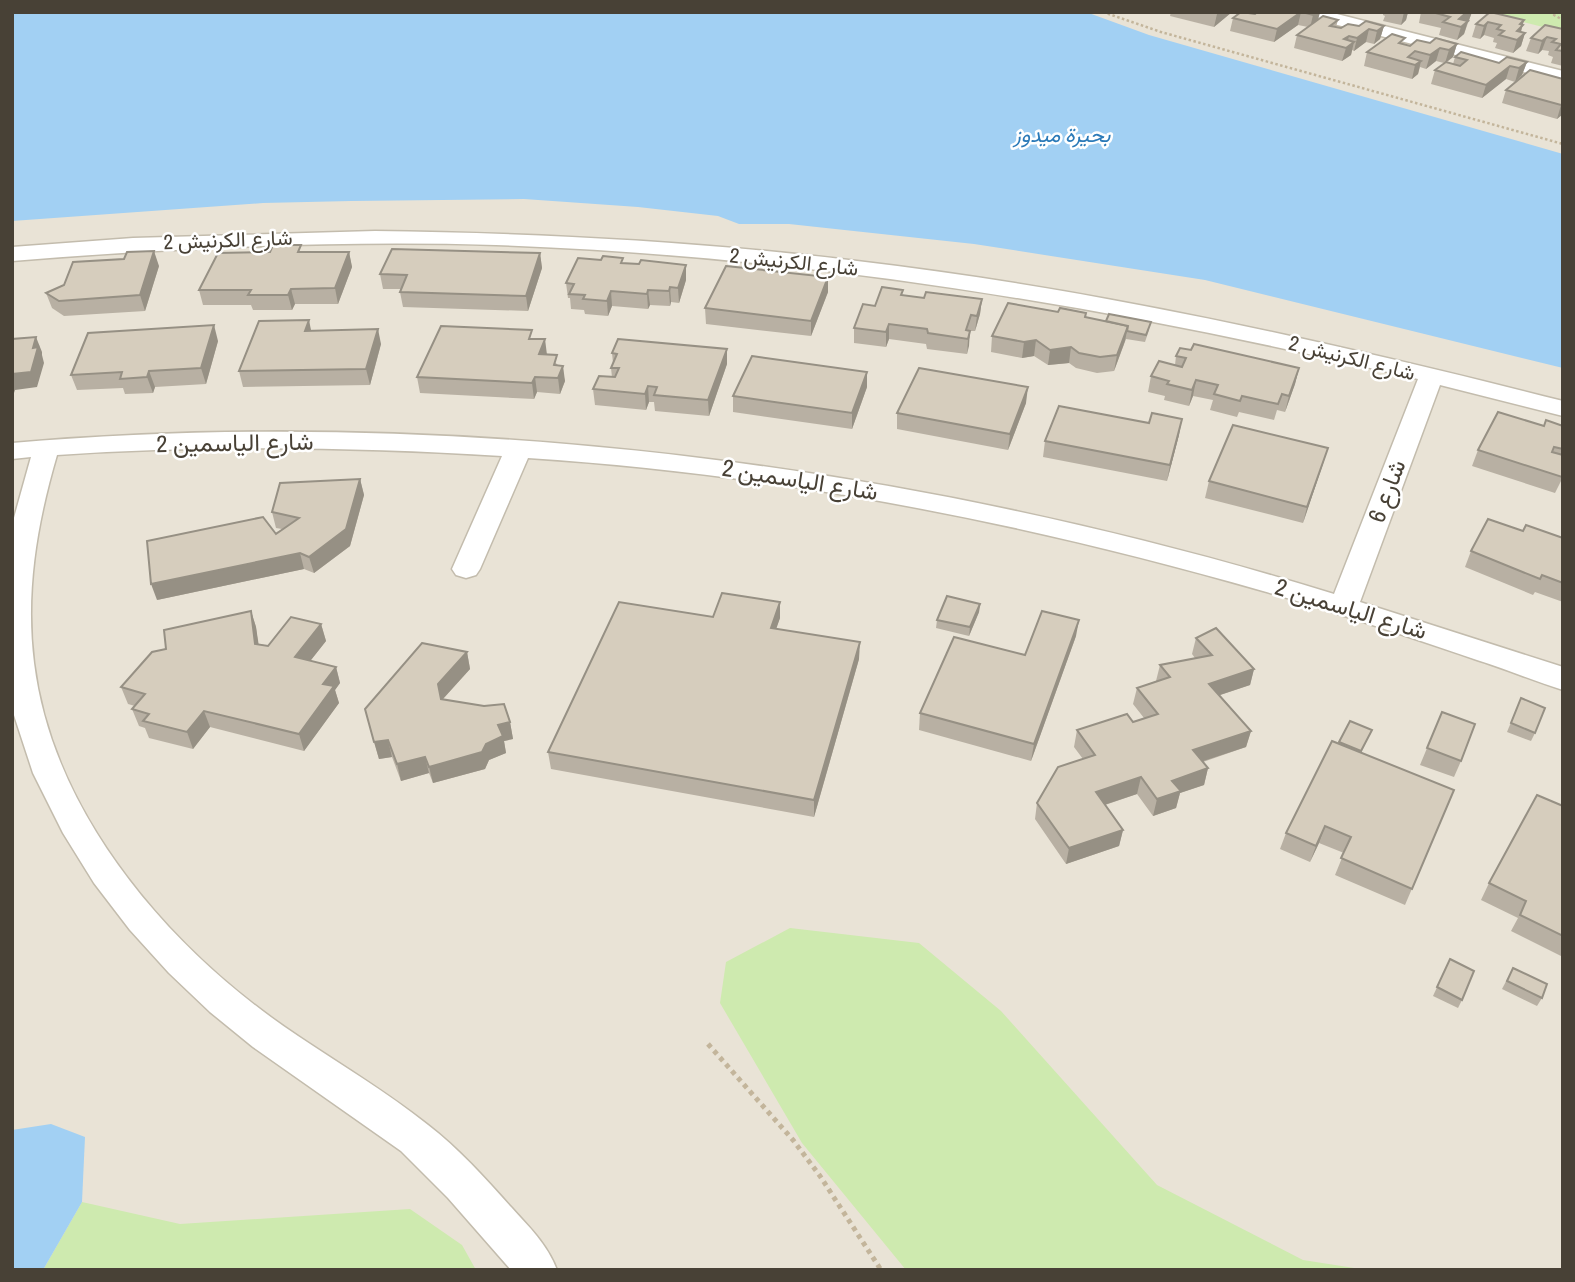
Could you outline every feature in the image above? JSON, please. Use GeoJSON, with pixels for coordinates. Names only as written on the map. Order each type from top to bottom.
{"type":"FeatureCollection","features":[{"type":"Feature","properties":{"kind":"street"},"geometry":{"type":"LineString","coordinates":[[1308,12],[1563,77]]}},
{"type":"Feature","properties":{"kind":"street","name":"شارع الكرنيش 2"},"geometry":{"type":"LineString","coordinates":[[12,254],[164,242],[359,237],[528,242],[718,254],[897,273],[1067,298],[1258,335],[1563,409]]}},
{"type":"Feature","properties":{"kind":"street","name":"شارع 6"},"geometry":{"type":"LineString","coordinates":[[1343,605],[1431,377]]}},
{"type":"Feature","properties":{"kind":"street","name":"شارع الياسمين 2"},"geometry":{"type":"LineString","coordinates":[[12,451],[47,447],[285,441],[519,448],[703,466],[836,484],[985,512],[1168,553],[1343,605],[1563,678]]}},
{"type":"Feature","properties":{"kind":"street"},"geometry":{"type":"LineString","coordinates":[[47,447],[30,498],[20,551],[16,607],[19,667],[37,742],[71,819],[123,897],[194,974],[265,1034],[404,1129],[470,1191],[536,1270]]}},
{"type":"Feature","properties":{"kind":"street"},"geometry":{"type":"LineString","coordinates":[[466,569],[519,448]]}},
{"type":"Feature","properties":{"kind":"path"},"geometry":{"type":"LineString","coordinates":[[1103,12],[1197,42],[1563,144]]}},
{"type":"Feature","properties":{"kind":"path"},"geometry":{"type":"LineString","coordinates":[[1559,12],[1554,15],[1563,20]]}},
{"type":"Feature","properties":{"kind":"path"},"geometry":{"type":"LineString","coordinates":[[1558,143],[1563,138]]}},
{"type":"Feature","properties":{"kind":"path"},"geometry":{"type":"LineString","coordinates":[[708,1044],[765,1106],[820,1176],[881,1270]]}},
{"type":"Feature","properties":{"kind":"shaded area"},"geometry":{"type":"Polygon","coordinates":[[[12,12],[1563,12],[1563,1270],[12,1270],[12,12]]]}},
{"type":"Feature","properties":{"kind":"green space"},"geometry":{"type":"Polygon","coordinates":[[[1482,12],[1563,12],[1563,32],[1482,12]]]}},
{"type":"Feature","properties":{"kind":"green space"},"geometry":{"type":"Polygon","coordinates":[[[790,928],[919,943],[1001,1011],[1157,1185],[1303,1260],[1367,1270],[906,1270],[802,1143],[720,1003],[726,962],[790,928]]]}},
{"type":"Feature","properties":{"kind":"green space"},"geometry":{"type":"Polygon","coordinates":[[[82,1202],[180,1224],[410,1209],[462,1245],[476,1270],[43,1270],[82,1202]]]}},
{"type":"Feature","properties":{"kind":"water","name":"بحيرة ميدوز"},"geometry":{"type":"Polygon","coordinates":[[[12,12],[1086,12],[1149,35],[1563,154],[1563,368],[1205,280],[974,244],[789,224],[739,224],[718,216],[638,207],[524,199],[351,201],[263,203],[12,221],[12,12]]]}},
{"type":"Feature","properties":{"kind":"water"},"geometry":{"type":"Polygon","coordinates":[[[51,1124],[85,1137],[82,1202],[43,1270],[12,1270],[12,1130],[51,1124]]]}},
{"type":"Feature","properties":{"kind":"building"},"geometry":{"type":"Polygon","coordinates":[[[1241,12],[1301,12],[1277,29],[1233,18],[1241,12]]]}},
{"type":"Feature","properties":{"kind":"building"},"geometry":{"type":"Polygon","coordinates":[[[1432,12],[1467,12],[1459,19],[1468,21],[1461,27],[1443,22],[1450,17],[1432,12]]]}},
{"type":"Feature","properties":{"kind":"building"},"geometry":{"type":"Polygon","coordinates":[[[1490,12],[1524,20],[1517,31],[1525,33],[1517,40],[1499,35],[1504,31],[1497,29],[1501,25],[1488,22],[1484,26],[1476,24],[1490,12]]]}},
{"type":"Feature","properties":{"kind":"building"},"geometry":{"type":"Polygon","coordinates":[[[1323,16],[1338,20],[1330,26],[1341,28],[1348,24],[1359,26],[1366,21],[1384,26],[1377,31],[1369,29],[1357,38],[1349,36],[1344,39],[1354,42],[1346,48],[1297,35],[1323,16]]]}},
{"type":"Feature","properties":{"kind":"building"},"geometry":{"type":"Polygon","coordinates":[[[1545,25],[1563,29],[1563,51],[1556,50],[1561,44],[1552,42],[1556,39],[1547,37],[1542,41],[1531,38],[1545,25]]]}},
{"type":"Feature","properties":{"kind":"building"},"geometry":{"type":"Polygon","coordinates":[[[1392,34],[1405,38],[1399,43],[1410,46],[1417,40],[1430,43],[1436,38],[1457,44],[1449,50],[1440,48],[1430,55],[1415,51],[1408,57],[1421,61],[1415,65],[1367,52],[1392,34]]]}},
{"type":"Feature","properties":{"kind":"building"},"geometry":{"type":"Polygon","coordinates":[[[1461,52],[1499,63],[1507,57],[1527,62],[1519,68],[1510,66],[1486,85],[1435,70],[1446,62],[1460,66],[1467,60],[1455,57],[1461,52]]]}},
{"type":"Feature","properties":{"kind":"building"},"geometry":{"type":"Polygon","coordinates":[[[1530,70],[1563,79],[1563,104],[1506,90],[1530,70]]]}},
{"type":"Feature","properties":{"kind":"building"},"geometry":{"type":"Polygon","coordinates":[[[273,245],[301,245],[298,252],[349,252],[335,288],[291,289],[288,295],[248,295],[251,290],[199,290],[218,253],[270,252],[273,245]]]}},
{"type":"Feature","properties":{"kind":"building"},"geometry":{"type":"Polygon","coordinates":[[[392,249],[540,253],[526,296],[400,292],[407,275],[380,274],[392,249]]]}},
{"type":"Feature","properties":{"kind":"building"},"geometry":{"type":"Polygon","coordinates":[[[154,251],[140,295],[59,301],[46,293],[64,285],[73,262],[124,259],[127,252],[154,251]]]}},
{"type":"Feature","properties":{"kind":"building"},"geometry":{"type":"Polygon","coordinates":[[[603,256],[623,258],[621,263],[639,264],[641,260],[686,265],[678,288],[670,287],[669,291],[648,290],[647,294],[611,291],[607,301],[583,299],[585,295],[569,294],[574,284],[566,283],[578,258],[601,260],[603,256]]]}},
{"type":"Feature","properties":{"kind":"building"},"geometry":{"type":"Polygon","coordinates":[[[726,266],[828,277],[811,321],[705,308],[726,266]]]}},
{"type":"Feature","properties":{"kind":"building"},"geometry":{"type":"Polygon","coordinates":[[[882,287],[903,290],[901,295],[924,298],[926,292],[982,299],[977,316],[971,315],[966,330],[970,331],[968,339],[928,333],[927,329],[889,324],[886,332],[854,328],[863,304],[875,306],[882,287]]]}},
{"type":"Feature","properties":{"kind":"building"},"geometry":{"type":"Polygon","coordinates":[[[1008,303],[1058,312],[1060,308],[1086,313],[1085,317],[1128,326],[1117,355],[1100,357],[1079,353],[1071,347],[1050,350],[1036,340],[1024,342],[992,336],[1008,303]]]}},
{"type":"Feature","properties":{"kind":"building"},"geometry":{"type":"Polygon","coordinates":[[[1109,314],[1151,322],[1146,335],[1127,331],[1128,326],[1106,321],[1109,314]]]}},
{"type":"Feature","properties":{"kind":"building"},"geometry":{"type":"Polygon","coordinates":[[[309,320],[305,331],[378,329],[366,369],[239,371],[259,321],[309,320]]]}},
{"type":"Feature","properties":{"kind":"building"},"geometry":{"type":"Polygon","coordinates":[[[214,325],[201,368],[149,371],[147,377],[120,379],[122,372],[71,375],[88,333],[214,325]]]}},
{"type":"Feature","properties":{"kind":"building"},"geometry":{"type":"Polygon","coordinates":[[[441,326],[532,330],[529,339],[545,339],[539,354],[557,355],[554,365],[563,366],[558,378],[535,377],[532,383],[417,377],[441,326]]]}},
{"type":"Feature","properties":{"kind":"building"},"geometry":{"type":"Polygon","coordinates":[[[36,337],[33,348],[38,347],[31,372],[12,374],[12,339],[36,337]]]}},
{"type":"Feature","properties":{"kind":"building"},"geometry":{"type":"Polygon","coordinates":[[[618,339],[727,349],[708,400],[654,395],[657,387],[648,386],[645,394],[593,389],[599,376],[615,377],[619,368],[611,368],[617,354],[612,353],[618,339]]]}},
{"type":"Feature","properties":{"kind":"building"},"geometry":{"type":"Polygon","coordinates":[[[1194,344],[1299,368],[1289,396],[1282,394],[1278,404],[1242,396],[1240,401],[1214,394],[1218,385],[1196,380],[1192,390],[1167,384],[1169,381],[1151,376],[1159,361],[1182,367],[1186,358],[1176,356],[1180,348],[1191,350],[1194,344]]]}},
{"type":"Feature","properties":{"kind":"building"},"geometry":{"type":"Polygon","coordinates":[[[752,356],[867,372],[852,413],[733,396],[752,356]]]}},
{"type":"Feature","properties":{"kind":"building"},"geometry":{"type":"Polygon","coordinates":[[[919,368],[1028,387],[1010,434],[897,413],[919,368]]]}},
{"type":"Feature","properties":{"kind":"building"},"geometry":{"type":"Polygon","coordinates":[[[1059,406],[1149,423],[1152,413],[1182,419],[1170,465],[1045,441],[1059,406]]]}},
{"type":"Feature","properties":{"kind":"building"},"geometry":{"type":"Polygon","coordinates":[[[1498,412],[1544,426],[1546,420],[1563,426],[1563,449],[1554,447],[1552,452],[1563,455],[1562,477],[1478,450],[1498,412]]]}},
{"type":"Feature","properties":{"kind":"building"},"geometry":{"type":"Polygon","coordinates":[[[1233,425],[1328,448],[1307,507],[1209,481],[1233,425]]]}},
{"type":"Feature","properties":{"kind":"building"},"geometry":{"type":"Polygon","coordinates":[[[360,479],[346,529],[309,557],[300,553],[151,584],[147,541],[263,517],[276,534],[299,518],[272,512],[280,483],[360,479]]]}},
{"type":"Feature","properties":{"kind":"building"},"geometry":{"type":"Polygon","coordinates":[[[1488,519],[1523,531],[1526,525],[1563,538],[1563,583],[1542,575],[1540,579],[1471,551],[1488,519]]]}},
{"type":"Feature","properties":{"kind":"building"},"geometry":{"type":"Polygon","coordinates":[[[722,593],[780,602],[771,628],[860,642],[814,800],[548,752],[619,602],[713,617],[722,593]]]}},
{"type":"Feature","properties":{"kind":"building"},"geometry":{"type":"Polygon","coordinates":[[[947,596],[980,604],[970,627],[937,620],[947,596]]]}},
{"type":"Feature","properties":{"kind":"building"},"geometry":{"type":"Polygon","coordinates":[[[251,611],[255,644],[268,646],[291,617],[321,624],[295,657],[336,667],[323,684],[334,686],[299,734],[204,711],[187,732],[143,721],[149,714],[132,709],[145,694],[121,687],[152,652],[166,649],[164,630],[251,611]]]}},
{"type":"Feature","properties":{"kind":"building"},"geometry":{"type":"Polygon","coordinates":[[[1042,611],[1079,620],[1034,744],[920,713],[954,637],[1025,655],[1042,611]]]}},
{"type":"Feature","properties":{"kind":"building"},"geometry":{"type":"Polygon","coordinates":[[[1216,628],[1254,669],[1209,684],[1251,731],[1193,750],[1208,768],[1172,781],[1181,791],[1157,799],[1141,777],[1096,792],[1123,830],[1069,848],[1037,803],[1058,767],[1095,755],[1077,730],[1127,714],[1133,722],[1158,714],[1137,688],[1170,677],[1160,665],[1212,655],[1196,638],[1216,628]]]}},
{"type":"Feature","properties":{"kind":"building"},"geometry":{"type":"Polygon","coordinates":[[[422,643],[467,652],[438,684],[441,699],[484,706],[504,704],[510,722],[498,725],[503,736],[486,744],[482,752],[429,767],[425,757],[397,764],[388,740],[374,742],[365,709],[422,643]]]}},
{"type":"Feature","properties":{"kind":"building"},"geometry":{"type":"Polygon","coordinates":[[[1521,698],[1545,708],[1535,733],[1511,723],[1521,698]]]}},
{"type":"Feature","properties":{"kind":"building"},"geometry":{"type":"Polygon","coordinates":[[[1442,712],[1475,724],[1461,761],[1427,748],[1442,712]]]}},
{"type":"Feature","properties":{"kind":"building"},"geometry":{"type":"Polygon","coordinates":[[[1350,721],[1372,730],[1361,751],[1339,742],[1350,721]]]}},
{"type":"Feature","properties":{"kind":"building"},"geometry":{"type":"Polygon","coordinates":[[[1332,741],[1454,790],[1412,889],[1341,858],[1351,837],[1325,826],[1316,846],[1286,833],[1332,741]]]}},
{"type":"Feature","properties":{"kind":"building"},"geometry":{"type":"Polygon","coordinates":[[[1537,795],[1563,806],[1563,936],[1520,915],[1526,901],[1489,883],[1537,795]]]}},
{"type":"Feature","properties":{"kind":"building"},"geometry":{"type":"Polygon","coordinates":[[[1450,959],[1474,971],[1462,1000],[1437,987],[1450,959]]]}},
{"type":"Feature","properties":{"kind":"building"},"geometry":{"type":"Polygon","coordinates":[[[1513,968],[1547,984],[1542,998],[1507,981],[1513,968]]]}}]}
